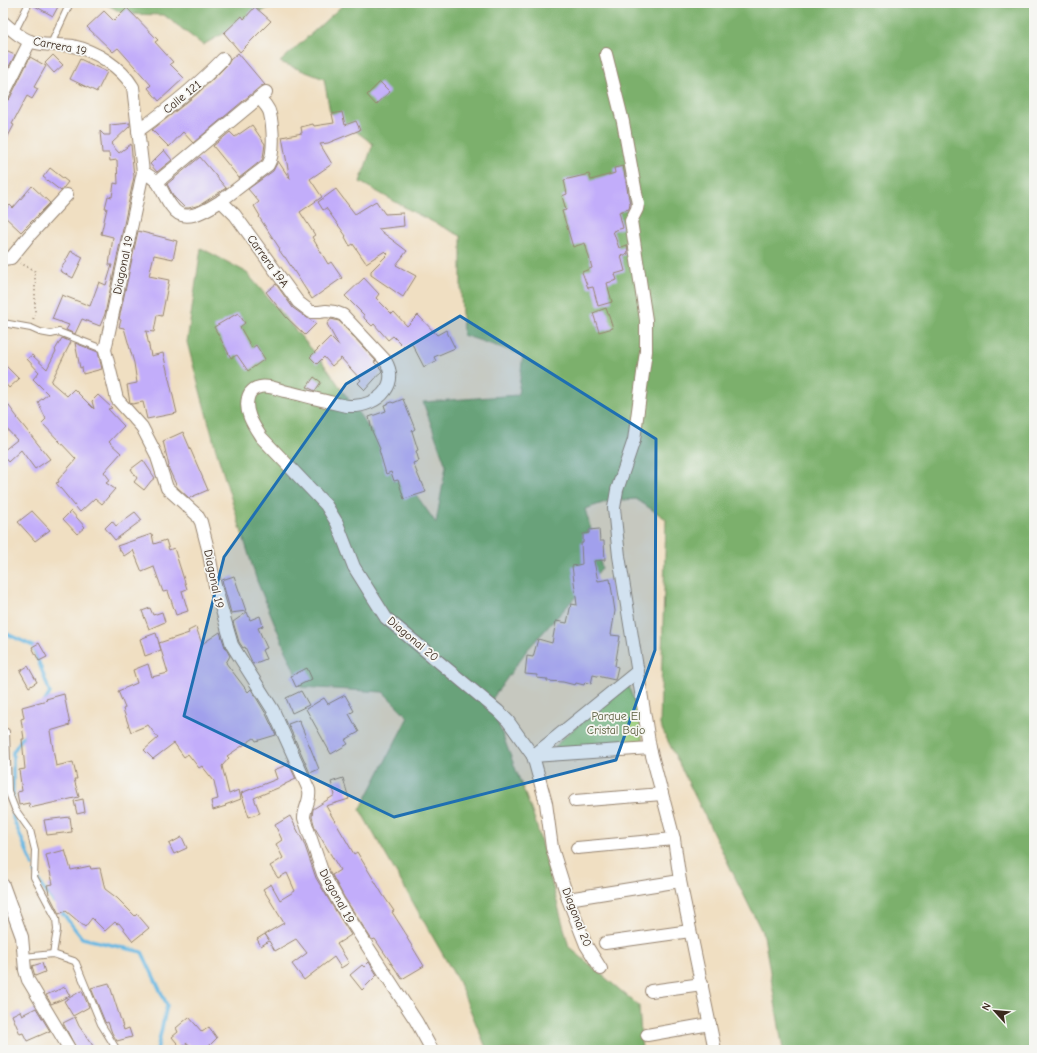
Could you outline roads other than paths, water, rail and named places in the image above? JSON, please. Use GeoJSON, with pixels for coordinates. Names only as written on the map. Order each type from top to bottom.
{"type":"FeatureCollection","features":[{"type":"Feature","properties":{"kind":"street","name":"Carrera 19"},"geometry":{"type":"LineString","coordinates":[[3,22],[14,33],[37,44],[74,46],[96,54],[118,69],[129,80],[133,87]]}},
{"type":"Feature","properties":{"kind":"street"},"geometry":{"type":"LineString","coordinates":[[3,94],[30,41]]}},
{"type":"Feature","properties":{"kind":"street"},"geometry":{"type":"LineString","coordinates":[[606,54],[623,122],[638,204],[631,221],[646,320],[646,351],[634,440],[616,490],[614,508],[619,556],[650,748],[674,839],[680,881],[715,1050]]}},
{"type":"Feature","properties":{"kind":"street","name":"Calle 121"},"geometry":{"type":"LineString","coordinates":[[138,131],[204,79],[223,59]]}},
{"type":"Feature","properties":{"kind":"street","name":"Diagonal 19"},"geometry":{"type":"LineString","coordinates":[[133,87],[143,172],[105,350],[117,399],[142,427],[156,454],[167,488],[197,515],[200,520],[208,549],[215,586],[232,645],[273,710],[309,790],[309,799],[304,818],[323,874],[338,901],[416,1021],[432,1050]]}},
{"type":"Feature","properties":{"kind":"street"},"geometry":{"type":"LineString","coordinates":[[143,172],[157,182],[172,209],[184,216],[197,214],[221,201],[268,165],[271,160],[273,149],[270,113],[265,104],[263,95],[157,182]]}},
{"type":"Feature","properties":{"kind":"street"},"geometry":{"type":"LineString","coordinates":[[7,258],[67,195]]}},
{"type":"Feature","properties":{"kind":"street","name":"Carrera 19A"},"geometry":{"type":"LineString","coordinates":[[221,201],[235,215],[298,302],[311,312],[330,311],[343,315],[385,360],[391,376]]}},
{"type":"Feature","properties":{"kind":"street","name":"Diagonal 20"},"geometry":{"type":"LineString","coordinates":[[391,376],[389,384],[378,398],[356,406],[344,406],[260,386],[249,393],[246,405],[251,421],[261,437],[326,505],[337,523],[354,566],[386,618],[498,710],[508,721],[533,756],[546,803],[552,848],[568,899],[586,945],[601,969]]}},
{"type":"Feature","properties":{"kind":"street"},"geometry":{"type":"LineString","coordinates":[[533,756],[638,671]]}},
{"type":"Feature","properties":{"kind":"street"},"geometry":{"type":"LineString","coordinates":[[533,756],[650,748]]}},
{"type":"Feature","properties":{"kind":"street"},"geometry":{"type":"LineString","coordinates":[[576,800],[662,794]]}},
{"type":"Feature","properties":{"kind":"street"},"geometry":{"type":"LineString","coordinates":[[577,848],[674,839]]}},
{"type":"Feature","properties":{"kind":"street"},"geometry":{"type":"LineString","coordinates":[[568,899],[680,881]]}},
{"type":"Feature","properties":{"kind":"street"},"geometry":{"type":"LineString","coordinates":[[3,885],[22,937],[25,970],[28,980],[70,1050]]}},
{"type":"Feature","properties":{"kind":"street"},"geometry":{"type":"LineString","coordinates":[[605,943],[690,931]]}},
{"type":"Feature","properties":{"kind":"street"},"geometry":{"type":"LineString","coordinates":[[651,991],[702,984]]}},
{"type":"Feature","properties":{"kind":"street"},"geometry":{"type":"LineString","coordinates":[[646,1035],[710,1024]]}},
{"type":"Feature","properties":{"kind":"lane"},"geometry":{"type":"LineString","coordinates":[[14,33],[29,3]]}},
{"type":"Feature","properties":{"kind":"lane"},"geometry":{"type":"LineString","coordinates":[[51,44],[70,3]]}},
{"type":"Feature","properties":{"kind":"lane"},"geometry":{"type":"LineString","coordinates":[[3,323],[31,328],[40,332],[51,334],[60,332],[105,350]]}},
{"type":"Feature","properties":{"kind":"lane"},"geometry":{"type":"LineString","coordinates":[[6,732],[8,791],[16,809],[30,830],[35,850],[34,877],[56,918],[57,930],[53,954]]}},
{"type":"Feature","properties":{"kind":"lane"},"geometry":{"type":"LineString","coordinates":[[24,957],[53,954],[70,959],[76,963],[101,1024],[117,1050]]}},
{"type":"Feature","properties":{"kind":"waterway"},"geometry":{"type":"LineString","coordinates":[[3,632],[33,646],[50,693],[44,703]]}},
{"type":"Feature","properties":{"kind":"waterway"},"geometry":{"type":"LineString","coordinates":[[13,800],[13,752],[26,732]]}},
{"type":"Feature","properties":{"kind":"waterway"},"geometry":{"type":"LineString","coordinates":[[13,808],[13,818],[33,866]]}},
{"type":"Feature","properties":{"kind":"waterway"},"geometry":{"type":"LineString","coordinates":[[35,872],[42,887],[54,902]]}},
{"type":"Feature","properties":{"kind":"waterway"},"geometry":{"type":"LineString","coordinates":[[60,910],[82,938],[142,952],[167,1005],[157,1050]]}},
{"type":"Feature","properties":{"kind":"park label","name":"Parque El Cristal Bajo"},"geometry":{"type":"Point","coordinates":[616,723]}}]}
